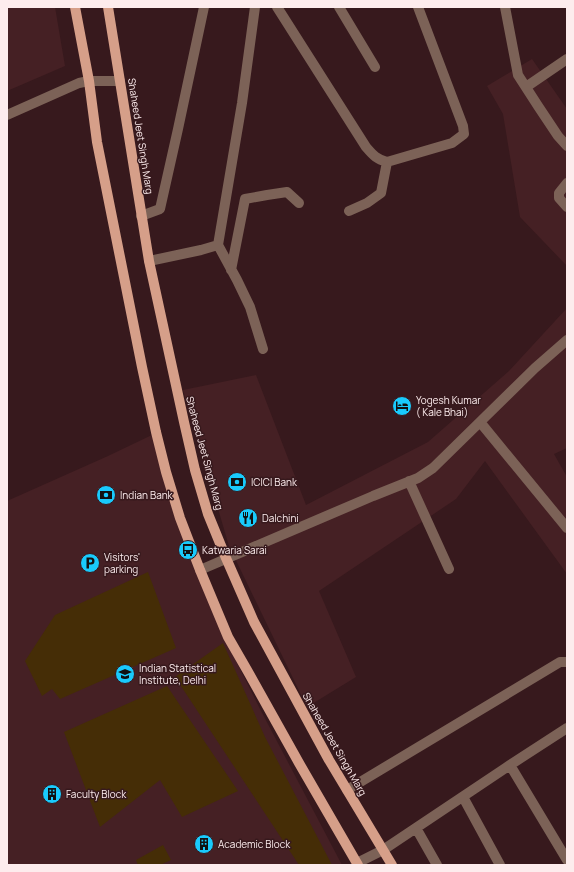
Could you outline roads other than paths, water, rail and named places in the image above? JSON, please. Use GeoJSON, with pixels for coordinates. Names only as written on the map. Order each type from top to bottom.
{"type":"FeatureCollection","features":[{"type":"Feature","properties":{"kind":"main road"},"geometry":{"type":"LineString","coordinates":[[75,7],[89,81],[97,142],[142,367],[166,472],[180,518],[228,637],[358,864]]}},
{"type":"Feature","properties":{"kind":"main road","name":"Shaheed Jeet Singh Marg"},"geometry":{"type":"LineString","coordinates":[[108,7],[149,261],[195,470],[208,514],[254,622],[329,760],[392,865]]}},
{"type":"Feature","properties":{"kind":"street"},"geometry":{"type":"LineString","coordinates":[[141,216],[160,209],[204,7]]}},
{"type":"Feature","properties":{"kind":"street"},"geometry":{"type":"LineString","coordinates":[[255,7],[242,103],[218,245],[250,307],[263,349]]}},
{"type":"Feature","properties":{"kind":"street"},"geometry":{"type":"LineString","coordinates":[[277,7],[366,146],[380,160],[387,162],[452,143],[464,134],[463,126],[418,7]]}},
{"type":"Feature","properties":{"kind":"street"},"geometry":{"type":"LineString","coordinates":[[339,7],[375,67]]}},
{"type":"Feature","properties":{"kind":"street"},"geometry":{"type":"LineString","coordinates":[[505,7],[518,75],[558,136],[567,146]]}},
{"type":"Feature","properties":{"kind":"street"},"geometry":{"type":"LineString","coordinates":[[526,87],[567,59]]}},
{"type":"Feature","properties":{"kind":"street"},"geometry":{"type":"LineString","coordinates":[[7,115],[79,83],[89,81],[120,81]]}},
{"type":"Feature","properties":{"kind":"street"},"geometry":{"type":"LineString","coordinates":[[349,211],[367,203],[382,193],[387,162]]}},
{"type":"Feature","properties":{"kind":"street"},"geometry":{"type":"LineString","coordinates":[[567,182],[559,193],[559,198],[567,207]]}},
{"type":"Feature","properties":{"kind":"street"},"geometry":{"type":"LineString","coordinates":[[231,270],[245,199],[267,194],[288,192],[299,203]]}},
{"type":"Feature","properties":{"kind":"street"},"geometry":{"type":"LineString","coordinates":[[149,261],[218,245]]}},
{"type":"Feature","properties":{"kind":"street"},"geometry":{"type":"LineString","coordinates":[[200,570],[372,496],[418,478],[433,468],[535,368],[567,340]]}},
{"type":"Feature","properties":{"kind":"street"},"geometry":{"type":"LineString","coordinates":[[480,422],[567,528]]}},
{"type":"Feature","properties":{"kind":"street"},"geometry":{"type":"LineString","coordinates":[[409,481],[449,569]]}},
{"type":"Feature","properties":{"kind":"street"},"geometry":{"type":"LineString","coordinates":[[347,790],[560,662],[567,662]]}},
{"type":"Feature","properties":{"kind":"street"},"geometry":{"type":"LineString","coordinates":[[358,864],[383,850],[567,728]]}},
{"type":"Feature","properties":{"kind":"street"},"geometry":{"type":"LineString","coordinates":[[510,765],[567,860]]}},
{"type":"Feature","properties":{"kind":"street"},"geometry":{"type":"LineString","coordinates":[[463,797],[500,865]]}},
{"type":"Feature","properties":{"kind":"street"},"geometry":{"type":"LineString","coordinates":[[416,828],[438,865]]}},
{"type":"Feature","properties":{"kind":"place","name":"Yogesh Kumar ( Kale Bhai)"},"geometry":{"type":"Point","coordinates":[402,406]}},
{"type":"Feature","properties":{"kind":"place","name":"ICICI Bank"},"geometry":{"type":"Point","coordinates":[237,482]}},
{"type":"Feature","properties":{"kind":"place","name":"Indian Bank"},"geometry":{"type":"Point","coordinates":[106,495]}},
{"type":"Feature","properties":{"kind":"place","name":"Dalchini"},"geometry":{"type":"Point","coordinates":[248,518]}},
{"type":"Feature","properties":{"kind":"place","name":"Katwaria Sarai"},"geometry":{"type":"Point","coordinates":[188,550]}},
{"type":"Feature","properties":{"kind":"place","name":"Visitors' parking"},"geometry":{"type":"Point","coordinates":[90,563]}},
{"type":"Feature","properties":{"kind":"place","name":"Indian Statistical Institute, Delhi"},"geometry":{"type":"Point","coordinates":[125,674]}},
{"type":"Feature","properties":{"kind":"place","name":"Faculty Block"},"geometry":{"type":"Point","coordinates":[52,794]}},
{"type":"Feature","properties":{"kind":"place","name":"Academic Block"},"geometry":{"type":"Point","coordinates":[204,844]}}]}
